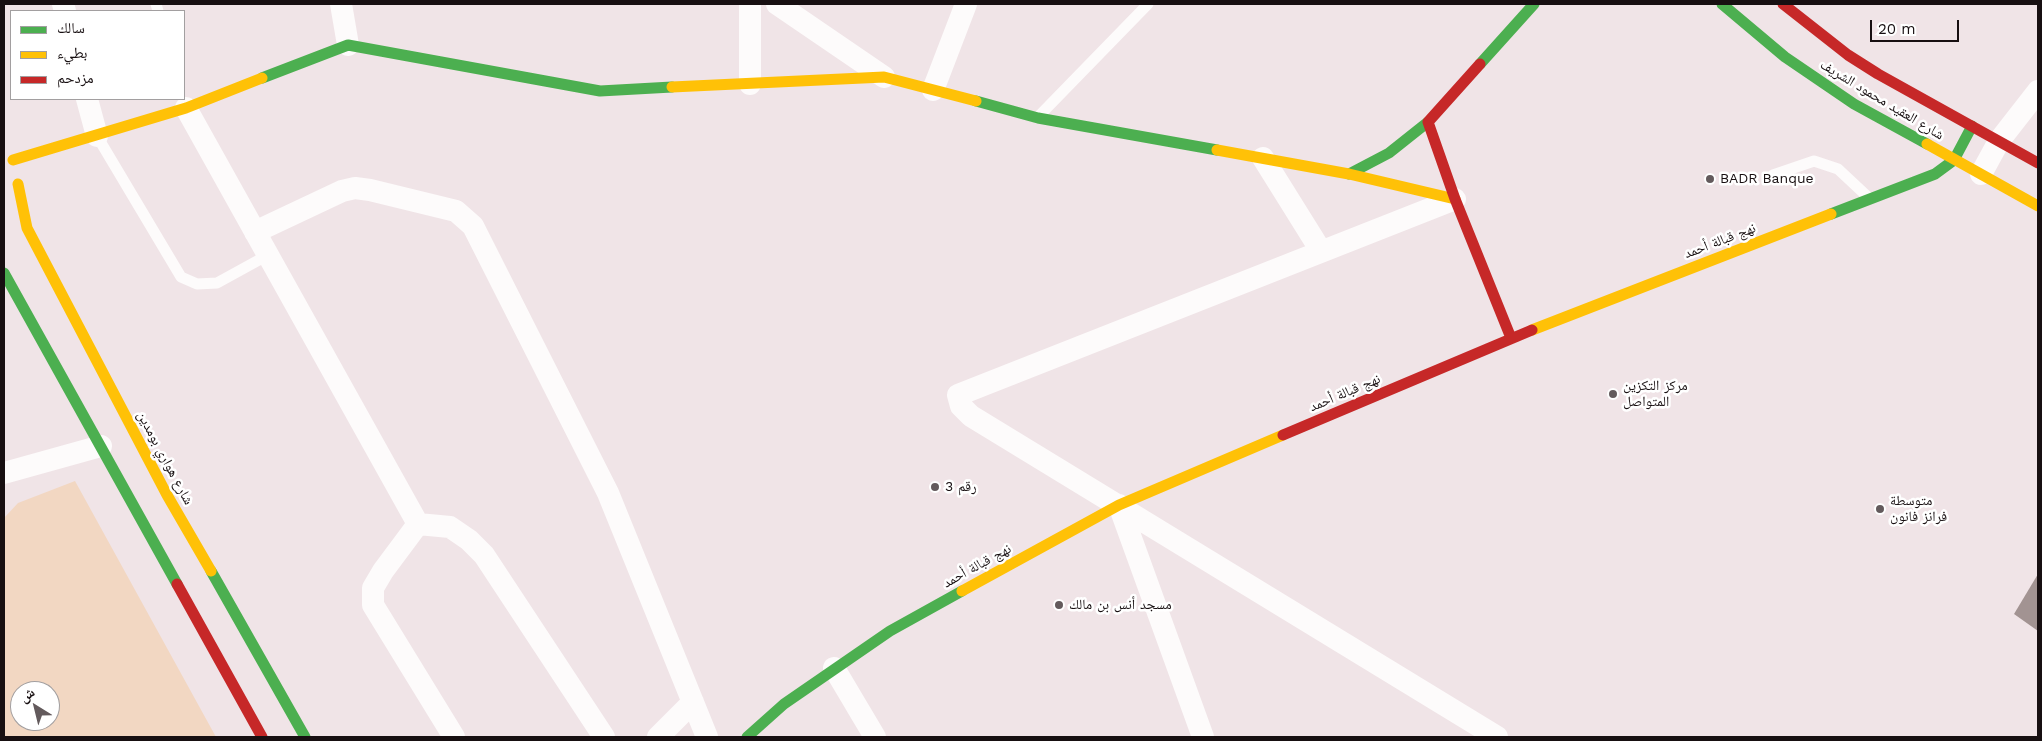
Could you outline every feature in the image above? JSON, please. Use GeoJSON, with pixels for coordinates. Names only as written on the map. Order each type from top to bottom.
{"type":"FeatureCollection","features":[{"type":"Feature","properties":{"kind":"street"},"geometry":{"type":"LineString","coordinates":[[341,4],[348,45]]}},
{"type":"Feature","properties":{"kind":"street"},"geometry":{"type":"LineString","coordinates":[[750,4],[750,84]]}},
{"type":"Feature","properties":{"kind":"street"},"geometry":{"type":"LineString","coordinates":[[778,4],[884,77]]}},
{"type":"Feature","properties":{"kind":"street"},"geometry":{"type":"LineString","coordinates":[[933,90],[966,4]]}},
{"type":"Feature","properties":{"kind":"street"},"geometry":{"type":"LineString","coordinates":[[1349,174],[1389,154],[1428,122],[1534,4]]}},
{"type":"Feature","properties":{"kind":"street","name":"شارع العقيد محمود الشريف"},"geometry":{"type":"LineString","coordinates":[[1722,4],[1785,57],[1854,104],[2038,206]]}},
{"type":"Feature","properties":{"kind":"street","name":"شارع العقيد محمود الشريف"},"geometry":{"type":"LineString","coordinates":[[1783,4],[1848,55],[2038,163]]}},
{"type":"Feature","properties":{"kind":"street"},"geometry":{"type":"LineString","coordinates":[[4,149],[13,160],[97,136],[348,45],[600,91],[884,77],[1038,118],[1349,174],[1455,198]]}},
{"type":"Feature","properties":{"kind":"street"},"geometry":{"type":"LineString","coordinates":[[1980,174],[1999,141],[2038,91]]}},
{"type":"Feature","properties":{"kind":"street"},"geometry":{"type":"LineString","coordinates":[[87,100],[97,136]]}},
{"type":"Feature","properties":{"kind":"street"},"geometry":{"type":"LineString","coordinates":[[184,103],[418,524]]}},
{"type":"Feature","properties":{"kind":"street"},"geometry":{"type":"LineString","coordinates":[[1428,122],[1455,198],[1511,338]]}},
{"type":"Feature","properties":{"kind":"street","name":"نهج قبالة أحمد"},"geometry":{"type":"LineString","coordinates":[[746,737],[784,704],[890,631],[1119,505],[1511,338],[1935,174],[1954,160],[1972,126]]}},
{"type":"Feature","properties":{"kind":"street"},"geometry":{"type":"LineString","coordinates":[[1263,158],[1321,251]]}},
{"type":"Feature","properties":{"kind":"street","name":"شارع هواري بومدين"},"geometry":{"type":"LineString","coordinates":[[13,160],[18,174],[18,184],[27,228],[167,495],[305,737]]}},
{"type":"Feature","properties":{"kind":"street"},"geometry":{"type":"LineString","coordinates":[[10,204],[18,184]]}},
{"type":"Feature","properties":{"kind":"street"},"geometry":{"type":"LineString","coordinates":[[255,232],[342,191],[354,188],[370,190],[456,211],[470,222],[608,493],[707,737]]}},
{"type":"Feature","properties":{"kind":"street"},"geometry":{"type":"LineString","coordinates":[[1455,198],[958,395],[962,406],[971,416],[1497,737]]}},
{"type":"Feature","properties":{"kind":"street"},"geometry":{"type":"LineString","coordinates":[[4,273],[262,737]]}},
{"type":"Feature","properties":{"kind":"street"},"geometry":{"type":"LineString","coordinates":[[4,473],[101,446]]}},
{"type":"Feature","properties":{"kind":"street"},"geometry":{"type":"LineString","coordinates":[[1119,505],[1203,737]]}},
{"type":"Feature","properties":{"kind":"street"},"geometry":{"type":"LineString","coordinates":[[418,524],[383,571],[373,588],[373,605],[454,737]]}},
{"type":"Feature","properties":{"kind":"street"},"geometry":{"type":"LineString","coordinates":[[418,524],[450,527],[469,540],[484,555],[604,737]]}},
{"type":"Feature","properties":{"kind":"street"},"geometry":{"type":"LineString","coordinates":[[834,668],[875,737]]}},
{"type":"Feature","properties":{"kind":"street"},"geometry":{"type":"LineString","coordinates":[[658,737],[693,702]]}},
{"type":"Feature","properties":{"kind":"lane"},"geometry":{"type":"LineString","coordinates":[[1038,118],[1148,4]]}},
{"type":"Feature","properties":{"kind":"lane"},"geometry":{"type":"LineString","coordinates":[[97,136],[180,277],[197,284],[217,283],[268,255]]}},
{"type":"Feature","properties":{"kind":"lane"},"geometry":{"type":"LineString","coordinates":[[1773,175],[1814,161],[1838,169],[1870,199]]}},
{"type":"Feature","properties":{"kind":"shaded area"},"geometry":{"type":"Polygon","coordinates":[[[75,481],[216,737],[4,737],[4,518],[18,503],[75,481]]]}},
{"type":"Feature","properties":{"kind":"building"},"geometry":{"type":"Polygon","coordinates":[[[2038,574],[2038,631],[2014,614],[2038,574]]]}},
{"type":"Feature","properties":{"kind":"traffic: fast"},"geometry":{"type":"LineString","coordinates":[[1480,64],[1534,4]]}},
{"type":"Feature","properties":{"kind":"traffic: fast"},"geometry":{"type":"LineString","coordinates":[[1722,4],[1785,57],[1854,104],[1927,144]]}},
{"type":"Feature","properties":{"kind":"traffic: fast"},"geometry":{"type":"LineString","coordinates":[[262,78],[348,45],[600,91],[672,87]]}},
{"type":"Feature","properties":{"kind":"traffic: fast"},"geometry":{"type":"LineString","coordinates":[[976,101],[1038,118],[1217,150]]}},
{"type":"Feature","properties":{"kind":"traffic: fast"},"geometry":{"type":"LineString","coordinates":[[1349,174],[1389,153],[1428,122]]}},
{"type":"Feature","properties":{"kind":"traffic: fast"},"geometry":{"type":"LineString","coordinates":[[1831,214],[1935,174],[1954,160],[1972,126]]}},
{"type":"Feature","properties":{"kind":"traffic: fast"},"geometry":{"type":"LineString","coordinates":[[4,273],[177,584]]}},
{"type":"Feature","properties":{"kind":"traffic: fast"},"geometry":{"type":"LineString","coordinates":[[211,571],[305,737]]}},
{"type":"Feature","properties":{"kind":"traffic: fast"},"geometry":{"type":"LineString","coordinates":[[747,737],[784,704],[890,631],[962,591]]}},
{"type":"Feature","properties":{"kind":"traffic: slow"},"geometry":{"type":"LineString","coordinates":[[672,87],[884,77],[976,101]]}},
{"type":"Feature","properties":{"kind":"traffic: slow"},"geometry":{"type":"LineString","coordinates":[[13,160],[186,108],[262,78]]}},
{"type":"Feature","properties":{"kind":"traffic: slow"},"geometry":{"type":"LineString","coordinates":[[1927,144],[2038,206]]}},
{"type":"Feature","properties":{"kind":"traffic: slow"},"geometry":{"type":"LineString","coordinates":[[1217,150],[1349,174],[1455,199]]}},
{"type":"Feature","properties":{"kind":"traffic: slow"},"geometry":{"type":"LineString","coordinates":[[18,184],[27,228],[167,495],[211,571]]}},
{"type":"Feature","properties":{"kind":"traffic: slow"},"geometry":{"type":"LineString","coordinates":[[1532,330],[1831,214]]}},
{"type":"Feature","properties":{"kind":"traffic: slow"},"geometry":{"type":"LineString","coordinates":[[962,591],[1119,505],[1283,435]]}},
{"type":"Feature","properties":{"kind":"traffic: jam"},"geometry":{"type":"LineString","coordinates":[[1783,4],[1848,55],[1878,74],[2038,163]]}},
{"type":"Feature","properties":{"kind":"traffic: jam"},"geometry":{"type":"LineString","coordinates":[[1480,64],[1428,122],[1455,199],[1511,338]]}},
{"type":"Feature","properties":{"kind":"traffic: jam"},"geometry":{"type":"LineString","coordinates":[[1283,435],[1532,330]]}},
{"type":"Feature","properties":{"kind":"traffic: jam"},"geometry":{"type":"LineString","coordinates":[[177,584],[262,737]]}},
{"type":"Feature","properties":{"kind":"place","name":"BADR Banque"},"geometry":{"type":"Point","coordinates":[1710,179]}},
{"type":"Feature","properties":{"kind":"place","name":"مركز التكزين المتواصل"},"geometry":{"type":"Point","coordinates":[1613,394]}},
{"type":"Feature","properties":{"kind":"place","name":"رقم 3"},"geometry":{"type":"Point","coordinates":[935,487]}},
{"type":"Feature","properties":{"kind":"place","name":"متوسطة فرانز فانون"},"geometry":{"type":"Point","coordinates":[1880,509]}},
{"type":"Feature","properties":{"kind":"place","name":"مسجد أنس بن مالك"},"geometry":{"type":"Point","coordinates":[1059,605]}}]}
